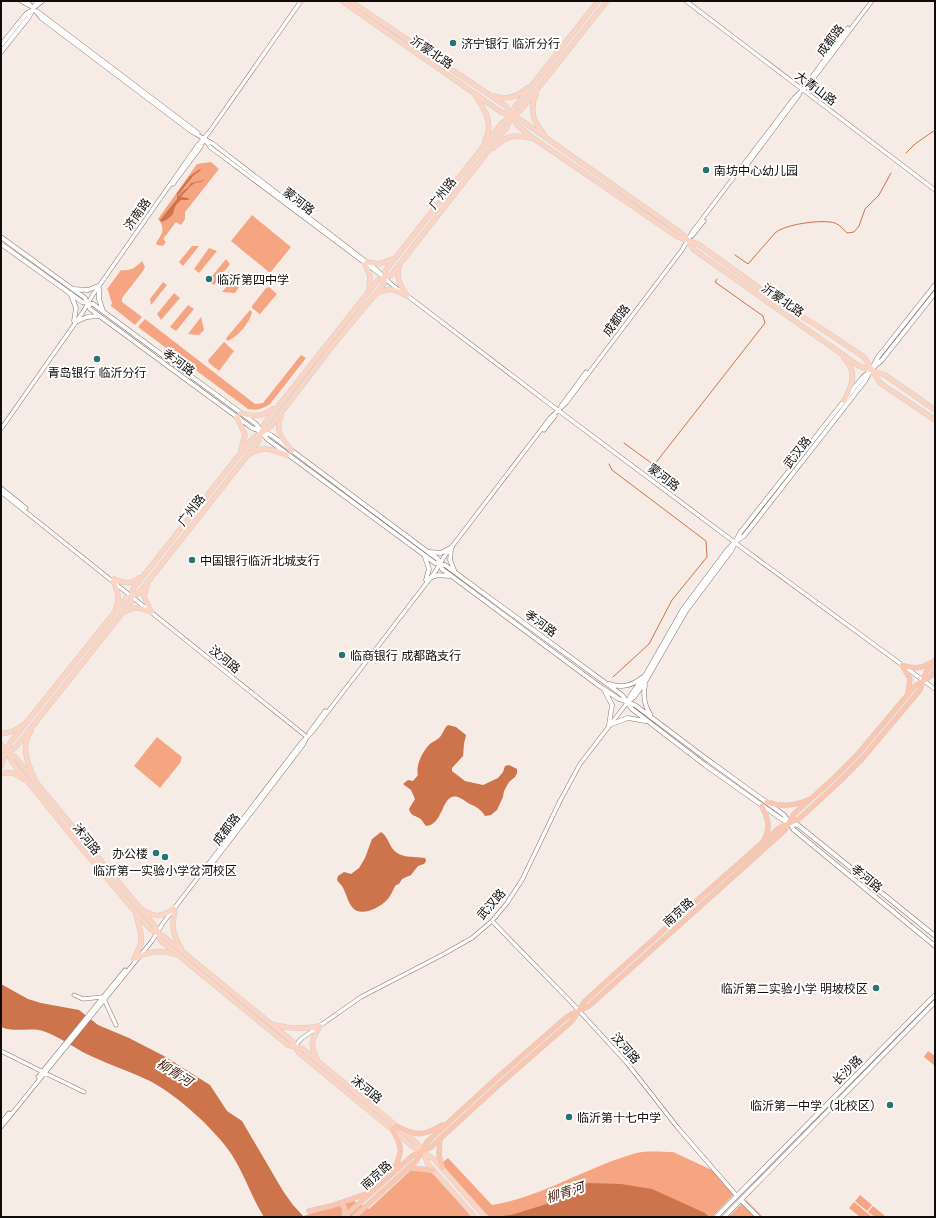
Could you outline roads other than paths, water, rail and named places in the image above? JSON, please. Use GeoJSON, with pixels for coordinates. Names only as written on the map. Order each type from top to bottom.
{"type":"FeatureCollection","features":[{"type":"Feature","properties":{"kind":"highway"},"geometry":{"type":"LineString","coordinates":[[902,665],[912,668],[919,668],[934,660]]}},
{"type":"Feature","properties":{"kind":"highway","name":"南京路"},"geometry":{"type":"LineString","coordinates":[[344,1217],[412,1156],[431,1147],[572,1021],[585,1002],[596,991],[779,828],[800,819],[862,759],[920,690],[926,672],[934,660]]}},
{"type":"Feature","properties":{"kind":"highway"},"geometry":{"type":"LineString","coordinates":[[902,665],[910,679],[908,694]]}},
{"type":"Feature","properties":{"kind":"highway","name":"南京路"},"geometry":{"type":"LineString","coordinates":[[354,1217],[416,1161],[427,1142],[450,1120],[568,1016],[589,1006],[784,832],[794,814],[856,755],[915,686],[931,676],[935,670]]}},
{"type":"Feature","properties":{"kind":"highway"},"geometry":{"type":"LineString","coordinates":[[766,802],[778,806],[788,806],[799,804],[813,797]]}},
{"type":"Feature","properties":{"kind":"highway"},"geometry":{"type":"LineString","coordinates":[[761,844],[768,832],[768,824],[762,806]]}},
{"type":"Feature","properties":{"kind":"highway"},"geometry":{"type":"LineString","coordinates":[[396,1126],[413,1133],[422,1134],[430,1132],[450,1120]]}},
{"type":"Feature","properties":{"kind":"highway"},"geometry":{"type":"LineString","coordinates":[[391,1174],[398,1161],[401,1151],[400,1141],[392,1130]]}},
{"type":"Feature","properties":{"kind":"highway"},"geometry":{"type":"LineString","coordinates":[[440,1139],[439,1154],[442,1168]]}},
{"type":"Feature","properties":{"kind":"highway"},"geometry":{"type":"LineString","coordinates":[[409,1168],[433,1170]]}},
{"type":"Feature","properties":{"kind":"highway"},"geometry":{"type":"LineString","coordinates":[[309,1211],[359,1198],[372,1192]]}},
{"type":"Feature","properties":{"kind":"highway"},"geometry":{"type":"LineString","coordinates":[[340,1202],[345,1207],[346,1211],[344,1217]]}},
{"type":"Feature","properties":{"kind":"main road"},"geometry":{"type":"LineString","coordinates":[[1,52],[29,17],[37,1]]}},
{"type":"Feature","properties":{"kind":"main road"},"geometry":{"type":"LineString","coordinates":[[1,45],[26,14],[42,1]]}},
{"type":"Feature","properties":{"kind":"main road","name":"沂蒙北路"},"geometry":{"type":"LineString","coordinates":[[342,1],[501,112],[521,120],[551,141],[681,233],[688,240],[694,250],[859,366],[885,375],[935,410]]}},
{"type":"Feature","properties":{"kind":"main road","name":"沂蒙北路"},"geometry":{"type":"LineString","coordinates":[[350,1],[506,106],[517,126],[533,138],[678,237],[698,244],[780,303],[864,357],[880,383],[935,420]]}},
{"type":"Feature","properties":{"kind":"main road","name":"广州路"},"geometry":{"type":"LineString","coordinates":[[1,766],[8,752],[10,743],[27,721],[126,598],[138,594],[152,577],[258,442],[265,423],[278,405],[378,280],[390,275],[508,127],[515,107],[598,1]]}},
{"type":"Feature","properties":{"kind":"main road","name":"广州路"},"geometry":{"type":"LineString","coordinates":[[1,757],[16,747],[131,602],[134,590],[147,572],[252,438],[270,427],[333,345],[384,284],[385,271],[479,151],[502,123],[520,111],[607,1]]}},
{"type":"Feature","properties":{"kind":"main road"},"geometry":{"type":"LineString","coordinates":[[490,96],[508,98],[518,95],[538,77]]}},
{"type":"Feature","properties":{"kind":"main road"},"geometry":{"type":"LineString","coordinates":[[544,80],[535,96],[532,114],[536,123],[551,141]]}},
{"type":"Feature","properties":{"kind":"main road"},"geometry":{"type":"LineString","coordinates":[[473,92],[486,113],[489,130],[487,137],[479,151]]}},
{"type":"Feature","properties":{"kind":"main road"},"geometry":{"type":"LineString","coordinates":[[484,156],[502,140],[513,136],[533,138]]}},
{"type":"Feature","properties":{"kind":"main road","name":"孝河路"},"geometry":{"type":"LineString","coordinates":[[1,237],[85,298],[90,309],[252,428],[271,435],[438,559],[442,569],[602,688],[619,700],[635,705],[784,814],[789,824],[805,840],[935,946]]}},
{"type":"Feature","properties":{"kind":"main road","name":"孝河路"},"geometry":{"type":"LineString","coordinates":[[1,244],[82,302],[93,304],[103,311],[256,424],[267,439],[287,455],[435,563],[445,564],[456,572],[622,695],[632,709],[762,806],[789,824],[798,825],[935,936]]}},
{"type":"Feature","properties":{"kind":"main road"},"geometry":{"type":"LineString","coordinates":[[369,291],[370,276],[366,263],[379,264],[396,257]]}},
{"type":"Feature","properties":{"kind":"main road"},"geometry":{"type":"LineString","coordinates":[[400,262],[397,278],[399,285],[406,296]]}},
{"type":"Feature","properties":{"kind":"main road","name":"武汉路"},"geometry":{"type":"LineString","coordinates":[[627,703],[634,697],[645,682],[686,611],[731,552],[734,542],[744,536],[865,381],[878,357],[935,285]]}},
{"type":"Feature","properties":{"kind":"main road"},"geometry":{"type":"LineString","coordinates":[[73,289],[88,290],[99,288],[98,299],[103,311]]}},
{"type":"Feature","properties":{"kind":"main road"},"geometry":{"type":"LineString","coordinates":[[375,294],[388,289],[395,289],[406,296]]}},
{"type":"Feature","properties":{"kind":"main road","name":"武汉路"},"geometry":{"type":"LineString","coordinates":[[627,703],[646,674],[682,609],[862,378],[882,360],[935,293]]}},
{"type":"Feature","properties":{"kind":"main road"},"geometry":{"type":"LineString","coordinates":[[71,294],[76,308],[75,322],[87,317],[100,316]]}},
{"type":"Feature","properties":{"kind":"main road"},"geometry":{"type":"LineString","coordinates":[[836,350],[849,363],[853,373],[853,381],[844,401]]}},
{"type":"Feature","properties":{"kind":"main road"},"geometry":{"type":"LineString","coordinates":[[241,413],[250,416],[259,416],[268,413],[278,405]]}},
{"type":"Feature","properties":{"kind":"main road"},"geometry":{"type":"LineString","coordinates":[[284,409],[278,421],[279,430],[282,440],[292,451]]}},
{"type":"Feature","properties":{"kind":"main road"},"geometry":{"type":"LineString","coordinates":[[237,417],[245,434],[244,444],[239,455]]}},
{"type":"Feature","properties":{"kind":"main road"},"geometry":{"type":"LineString","coordinates":[[244,459],[253,452],[263,448],[272,449],[287,455]]}},
{"type":"Feature","properties":{"kind":"main road"},"geometry":{"type":"LineString","coordinates":[[428,552],[441,553],[452,549]]}},
{"type":"Feature","properties":{"kind":"main road"},"geometry":{"type":"LineString","coordinates":[[452,549],[450,560],[456,572]]}},
{"type":"Feature","properties":{"kind":"main road"},"geometry":{"type":"LineString","coordinates":[[425,556],[429,569],[428,579],[445,574],[452,576]]}},
{"type":"Feature","properties":{"kind":"main road"},"geometry":{"type":"LineString","coordinates":[[114,580],[128,583],[136,581],[147,572]]}},
{"type":"Feature","properties":{"kind":"main road"},"geometry":{"type":"LineString","coordinates":[[151,612],[144,596],[145,590],[152,577]]}},
{"type":"Feature","properties":{"kind":"main road"},"geometry":{"type":"LineString","coordinates":[[114,580],[118,595],[116,611]]}},
{"type":"Feature","properties":{"kind":"main road"},"geometry":{"type":"LineString","coordinates":[[122,613],[136,608],[142,608],[151,612]]}},
{"type":"Feature","properties":{"kind":"main road"},"geometry":{"type":"LineString","coordinates":[[605,683],[616,686],[635,684],[646,674]]}},
{"type":"Feature","properties":{"kind":"main road"},"geometry":{"type":"LineString","coordinates":[[645,682],[643,693],[644,700],[646,709],[652,718]]}},
{"type":"Feature","properties":{"kind":"main road"},"geometry":{"type":"LineString","coordinates":[[602,688],[609,697],[612,705],[609,725],[628,718],[648,721]]}},
{"type":"Feature","properties":{"kind":"main road"},"geometry":{"type":"LineString","coordinates":[[1,733],[14,731],[27,721]]}},
{"type":"Feature","properties":{"kind":"main road"},"geometry":{"type":"LineString","coordinates":[[33,725],[26,742],[26,752],[29,767],[36,782]]}},
{"type":"Feature","properties":{"kind":"main road","name":"沭河路"},"geometry":{"type":"LineString","coordinates":[[1,744],[16,758],[36,782],[138,910]]}},
{"type":"Feature","properties":{"kind":"main road","name":"沭河路"},"geometry":{"type":"LineString","coordinates":[[1,749],[8,752],[12,762],[30,784],[158,932],[292,1041],[299,1053],[392,1130],[412,1146],[434,1158],[485,1217]]}},
{"type":"Feature","properties":{"kind":"main road"},"geometry":{"type":"LineString","coordinates":[[1,774],[8,772],[17,774],[30,784]]}},
{"type":"Feature","properties":{"kind":"main road"},"geometry":{"type":"LineString","coordinates":[[136,958],[141,944],[138,910],[159,916],[175,910]]}},
{"type":"Feature","properties":{"kind":"main road"},"geometry":{"type":"LineString","coordinates":[[175,910],[172,928],[174,938],[182,952]]}},
{"type":"Feature","properties":{"kind":"main road","name":"沭河路"},"geometry":{"type":"LineString","coordinates":[[158,932],[160,940],[288,1045],[303,1049],[416,1142],[423,1151],[428,1164],[475,1217]]}},
{"type":"Feature","properties":{"kind":"main road"},"geometry":{"type":"LineString","coordinates":[[136,958],[145,953],[156,951],[167,951],[178,955]]}},
{"type":"Feature","properties":{"kind":"main road","name":"长沙路"},"geometry":{"type":"LineString","coordinates":[[716,1217],[935,994]]}},
{"type":"Feature","properties":{"kind":"main road","name":"长沙路"},"geometry":{"type":"LineString","coordinates":[[726,1215],[935,1002]]}},
{"type":"Feature","properties":{"kind":"main road"},"geometry":{"type":"LineString","coordinates":[[271,1024],[291,1028],[310,1028],[320,1026]]}},
{"type":"Feature","properties":{"kind":"main road"},"geometry":{"type":"LineString","coordinates":[[319,1063],[314,1054],[312,1045],[314,1037],[320,1026]]}},
{"type":"Feature","properties":{"kind":"main road"},"geometry":{"type":"LineString","coordinates":[[741,1200],[758,1217]]}},
{"type":"Feature","properties":{"kind":"street","name":"蒙河路"},"geometry":{"type":"LineString","coordinates":[[21,1],[34,8]]}},
{"type":"Feature","properties":{"kind":"street","name":"蒙河路"},"geometry":{"type":"LineString","coordinates":[[27,1],[34,8],[204,139],[210,147],[366,263],[406,296],[734,542],[935,689]]}},
{"type":"Feature","properties":{"kind":"street","name":"济南路"},"geometry":{"type":"LineString","coordinates":[[1,429],[197,146],[204,139],[301,1]]}},
{"type":"Feature","properties":{"kind":"street","name":"大青山路"},"geometry":{"type":"LineString","coordinates":[[686,1],[935,190]]}},
{"type":"Feature","properties":{"kind":"street","name":"成都路"},"geometry":{"type":"LineString","coordinates":[[44,1073],[150,939],[158,932],[163,923],[175,910],[307,737],[310,729],[452,549],[550,418],[558,411],[680,249],[796,100],[802,90],[810,83],[870,1]]}},
{"type":"Feature","properties":{"kind":"street","name":"济南路"},"geometry":{"type":"LineString","coordinates":[[1,425],[75,322]]}},
{"type":"Feature","properties":{"kind":"street","name":"汶河路"},"geometry":{"type":"LineString","coordinates":[[1,488],[151,612],[307,737]]}},
{"type":"Feature","properties":{"kind":"street","name":"汶河路"},"geometry":{"type":"LineString","coordinates":[[1,492],[114,580]]}},
{"type":"Feature","properties":{"kind":"street","name":"武汉路"},"geometry":{"type":"LineString","coordinates":[[295,1046],[301,1039],[361,997],[472,938],[492,921],[507,903],[522,880],[560,801],[580,764],[627,703]]}},
{"type":"Feature","properties":{"kind":"street","name":"汶河路"},"geometry":{"type":"LineString","coordinates":[[492,921],[627,1063],[678,1128],[737,1196]]}},
{"type":"Feature","properties":{"kind":"street"},"geometry":{"type":"LineString","coordinates":[[74,996],[83,999],[104,998],[116,1024]]}},
{"type":"Feature","properties":{"kind":"street"},"geometry":{"type":"LineString","coordinates":[[1,1051],[84,1092]]}},
{"type":"Feature","properties":{"kind":"street"},"geometry":{"type":"LineString","coordinates":[[1,1123],[44,1073]]}},
{"type":"Feature","properties":{"kind":"street"},"geometry":{"type":"LineString","coordinates":[[1,1127],[44,1073]]}},
{"type":"Feature","properties":{"kind":"water"},"geometry":{"type":"Polygon","coordinates":[[[200,169],[201,170],[193,176],[178,195],[179,196],[191,183],[205,180],[195,183],[190,187],[181,197],[188,198],[189,200],[181,200],[177,203],[173,214],[162,222],[160,220],[177,199],[177,193],[190,176],[200,169]]]}},
{"type":"Feature","properties":{"kind":"water"},"geometry":{"type":"Polygon","coordinates":[[[448,725],[456,727],[466,735],[463,756],[452,768],[452,771],[465,781],[483,785],[498,778],[503,772],[505,766],[509,765],[517,769],[517,773],[509,782],[504,791],[497,810],[491,815],[485,816],[478,808],[461,798],[454,797],[449,798],[437,820],[426,826],[421,819],[411,813],[409,809],[415,799],[411,790],[403,784],[408,780],[413,781],[418,775],[417,771],[419,762],[423,753],[431,743],[442,735],[448,725]]]}},
{"type":"Feature","properties":{"kind":"water"},"geometry":{"type":"Polygon","coordinates":[[[381,832],[386,837],[395,852],[407,856],[425,858],[426,861],[424,864],[418,866],[411,875],[402,879],[399,884],[396,885],[390,896],[383,904],[372,910],[361,912],[352,907],[343,887],[337,880],[338,876],[344,872],[351,874],[359,868],[365,858],[372,839],[381,832]]]}},
{"type":"Feature","properties":{"kind":"water","name":"柳青河"},"geometry":{"type":"Polygon","coordinates":[[[1,984],[28,999],[79,1010],[98,1025],[129,1038],[164,1056],[210,1085],[227,1111],[242,1121],[283,1191],[304,1217],[264,1217],[233,1156],[220,1139],[192,1111],[160,1087],[150,1081],[91,1056],[56,1036],[43,1031],[11,1030],[1,1027],[1,984]]]}},
{"type":"Feature","properties":{"kind":"water"},"geometry":{"type":"Polygon","coordinates":[[[588,1183],[621,1184],[652,1189],[705,1213],[709,1217],[493,1217],[511,1215],[547,1204],[571,1189],[588,1183]]]}},
{"type":"Feature","properties":{"kind":"waterway"},"geometry":{"type":"LineString","coordinates":[[906,153],[915,144],[935,130]]}},
{"type":"Feature","properties":{"kind":"waterway"},"geometry":{"type":"LineString","coordinates":[[735,255],[748,264],[775,233],[787,227],[804,223],[835,223],[847,233],[854,232],[859,226],[865,209],[879,195],[891,173]]}},
{"type":"Feature","properties":{"kind":"waterway"},"geometry":{"type":"LineString","coordinates":[[624,443],[654,465],[765,323],[763,316],[715,282],[717,279]]}},
{"type":"Feature","properties":{"kind":"waterway"},"geometry":{"type":"LineString","coordinates":[[609,464],[612,470],[706,541],[707,557],[672,600],[649,644],[613,677]]}},
{"type":"Feature","properties":{"kind":"place","name":"济宁银行 临沂分行"},"geometry":{"type":"Point","coordinates":[453,43]}},
{"type":"Feature","properties":{"kind":"place","name":"南坊中心幼儿园"},"geometry":{"type":"Point","coordinates":[706,170]}},
{"type":"Feature","properties":{"kind":"place","name":"临沂第四中学"},"geometry":{"type":"Point","coordinates":[209,279]}},
{"type":"Feature","properties":{"kind":"place","name":"青岛银行 临沂分行"},"geometry":{"type":"Point","coordinates":[97,359]}},
{"type":"Feature","properties":{"kind":"place","name":"中国银行临沂北城支行"},"geometry":{"type":"Point","coordinates":[192,560]}},
{"type":"Feature","properties":{"kind":"place","name":"临商银行 成都路支行"},"geometry":{"type":"Point","coordinates":[342,655]}},
{"type":"Feature","properties":{"kind":"place","name":"办公楼"},"geometry":{"type":"Point","coordinates":[156,853]}},
{"type":"Feature","properties":{"kind":"place","name":"临沂第一实验小学岔河校区"},"geometry":{"type":"Point","coordinates":[165,857]}},
{"type":"Feature","properties":{"kind":"place","name":"临沂第二实验小学 明坡校区"},"geometry":{"type":"Point","coordinates":[876,988]}},
{"type":"Feature","properties":{"kind":"place","name":"临沂第一中学（北校区）"},"geometry":{"type":"Point","coordinates":[890,1105]}},
{"type":"Feature","properties":{"kind":"place","name":"临沂第十七中学"},"geometry":{"type":"Point","coordinates":[569,1117]}}]}
